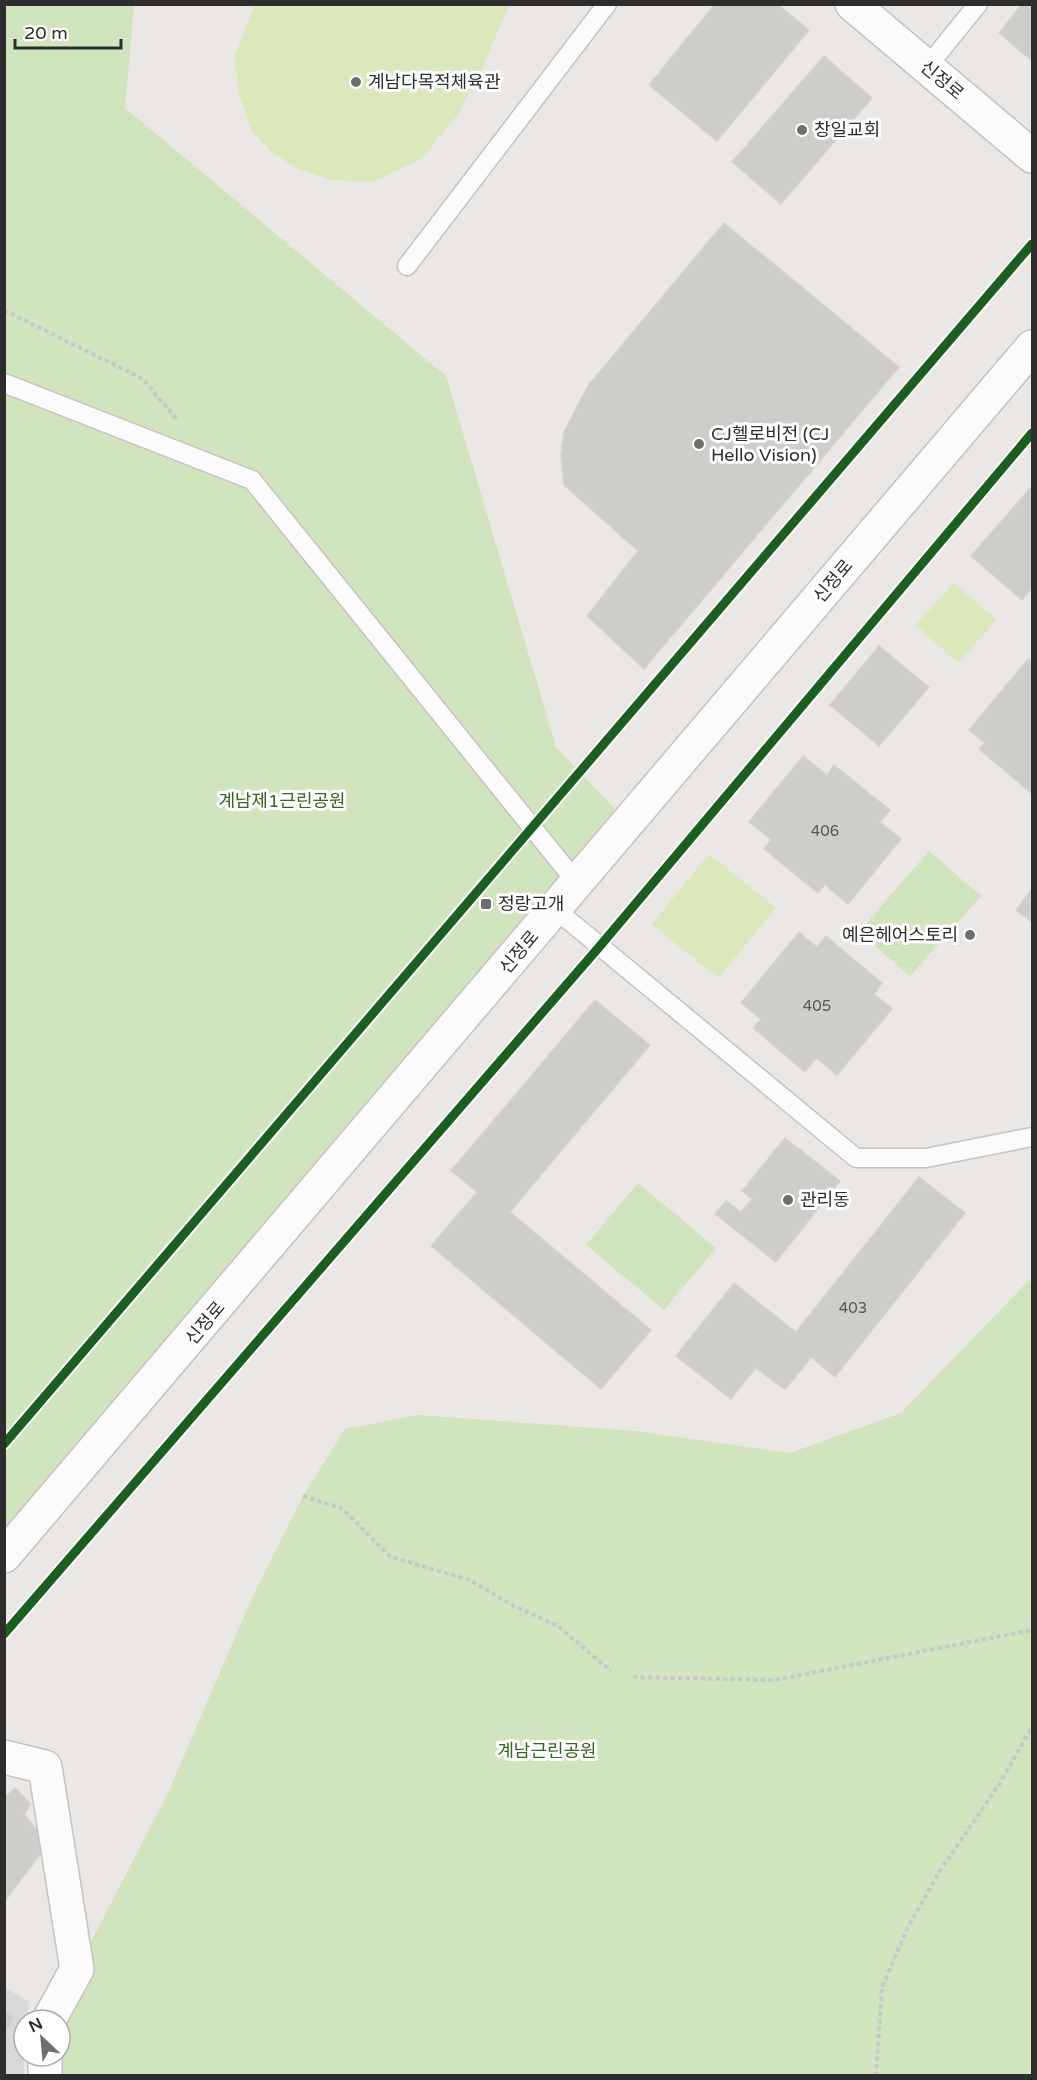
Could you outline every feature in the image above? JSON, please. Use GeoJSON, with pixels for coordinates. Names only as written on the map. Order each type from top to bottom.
{"type":"FeatureCollection","features":[{"type":"Feature","properties":{"kind":"main road","name":"신정로"},"geometry":{"type":"LineString","coordinates":[[852,4],[1032,156]]}},
{"type":"Feature","properties":{"kind":"main road","name":"신정로"},"geometry":{"type":"LineString","coordinates":[[4,1556],[1032,347]]}},
{"type":"Feature","properties":{"kind":"main road"},"geometry":{"type":"LineString","coordinates":[[4,1757],[45,1767],[77,1969],[56,2008]]}},
{"type":"Feature","properties":{"kind":"lane"},"geometry":{"type":"LineString","coordinates":[[407,266],[607,4]]}},
{"type":"Feature","properties":{"kind":"lane"},"geometry":{"type":"LineString","coordinates":[[927,67],[978,4]]}},
{"type":"Feature","properties":{"kind":"lane"},"geometry":{"type":"LineString","coordinates":[[4,383],[252,480],[577,884]]}},
{"type":"Feature","properties":{"kind":"lane"},"geometry":{"type":"LineString","coordinates":[[555,909],[856,1158],[927,1158],[1032,1137]]}},
{"type":"Feature","properties":{"kind":"path"},"geometry":{"type":"LineString","coordinates":[[4,310],[143,379],[178,420],[178,451]]}},
{"type":"Feature","properties":{"kind":"path"},"geometry":{"type":"LineString","coordinates":[[303,1496],[343,1509],[391,1557],[470,1580],[514,1606],[558,1626],[611,1671]]}},
{"type":"Feature","properties":{"kind":"path"},"geometry":{"type":"LineString","coordinates":[[633,1677],[775,1680],[1032,1630]]}},
{"type":"Feature","properties":{"kind":"path"},"geometry":{"type":"LineString","coordinates":[[876,2076],[882,1988],[908,1927],[941,1869],[999,1785],[1032,1729]]}},
{"type":"Feature","properties":{"kind":"shaded area"},"geometry":{"type":"Polygon","coordinates":[[[4,1987],[29,2002],[29,2008],[12,2008],[12,2068],[24,2068],[24,2075],[5,2075],[4,1987]]]}},
{"type":"Feature","properties":{"kind":"green space","name":"계남다목적체육관"},"geometry":{"type":"Polygon","coordinates":[[[255,4],[509,5],[483,66],[459,113],[422,158],[373,182],[331,180],[294,167],[271,151],[251,130],[240,97],[234,58],[255,4]]]}},
{"type":"Feature","properties":{"kind":"green space","name":"계남제1근린공원"},"geometry":{"type":"Polygon","coordinates":[[[5,5],[134,5],[125,108],[446,376],[556,747],[628,823],[5,1556],[5,5]]]}},
{"type":"Feature","properties":{"kind":"green space"},"geometry":{"type":"Polygon","coordinates":[[[954,583],[996,620],[958,663],[916,625],[954,583]]]}},
{"type":"Feature","properties":{"kind":"green space"},"geometry":{"type":"Polygon","coordinates":[[[929,851],[981,896],[910,976],[859,932],[929,851]]]}},
{"type":"Feature","properties":{"kind":"green space"},"geometry":{"type":"Polygon","coordinates":[[[709,854],[776,908],[718,978],[652,924],[709,854]]]}},
{"type":"Feature","properties":{"kind":"green space"},"geometry":{"type":"Polygon","coordinates":[[[638,1183],[716,1248],[664,1310],[586,1245],[638,1183]]]}},
{"type":"Feature","properties":{"kind":"green space","name":"계남근린공원"},"geometry":{"type":"Polygon","coordinates":[[[1032,1277],[1032,2075],[45,2076],[51,2068],[72,2068],[72,2008],[64,2008],[77,1969],[168,1793],[251,1600],[303,1496],[345,1429],[417,1415],[635,1431],[790,1453],[901,1413],[1032,1277]]]}},
{"type":"Feature","properties":{"kind":"building"},"geometry":{"type":"Polygon","coordinates":[[[715,4],[777,4],[809,30],[717,141],[649,85],[715,4]]]}},
{"type":"Feature","properties":{"kind":"building"},"geometry":{"type":"Polygon","coordinates":[[[1022,4],[1032,4],[1032,61],[999,33],[1022,4]]]}},
{"type":"Feature","properties":{"kind":"building","name":"창일교회"},"geometry":{"type":"Polygon","coordinates":[[[824,56],[872,98],[781,204],[732,162],[824,56]]]}},
{"type":"Feature","properties":{"kind":"building","name":"CJ헬로비전 (CJ Hello Vision)"},"geometry":{"type":"Polygon","coordinates":[[[724,223],[899,367],[644,669],[587,616],[638,551],[564,485],[561,456],[564,432],[588,386],[724,223]]]}},
{"type":"Feature","properties":{"kind":"building"},"geometry":{"type":"Polygon","coordinates":[[[1032,486],[1032,588],[1022,600],[971,556],[1032,486]]]}},
{"type":"Feature","properties":{"kind":"building"},"geometry":{"type":"Polygon","coordinates":[[[879,646],[929,687],[879,746],[830,705],[879,646]]]}},
{"type":"Feature","properties":{"kind":"building"},"geometry":{"type":"Polygon","coordinates":[[[1028,659],[1032,663],[1032,794],[979,749],[985,743],[969,730],[1028,659]]]}},
{"type":"Feature","properties":{"kind":"building"},"geometry":{"type":"Polygon","coordinates":[[[803,756],[827,775],[834,765],[890,810],[880,822],[901,839],[848,904],[825,885],[818,893],[764,849],[771,840],[749,822],[803,756]]]}},
{"type":"Feature","properties":{"kind":"building"},"geometry":{"type":"Polygon","coordinates":[[[1032,889],[1032,922],[1016,910],[1032,889]]]}},
{"type":"Feature","properties":{"kind":"building"},"geometry":{"type":"Polygon","coordinates":[[[799,932],[817,947],[826,936],[882,983],[874,994],[892,1009],[837,1075],[816,1058],[805,1072],[753,1028],[761,1019],[741,1003],[799,932]]]}},
{"type":"Feature","properties":{"kind":"building"},"geometry":{"type":"Polygon","coordinates":[[[595,1000],[650,1045],[510,1212],[651,1330],[601,1389],[431,1246],[477,1192],[451,1171],[595,1000]]]}},
{"type":"Feature","properties":{"kind":"building","name":"관리동"},"geometry":{"type":"Polygon","coordinates":[[[785,1138],[840,1181],[776,1262],[715,1214],[726,1201],[741,1212],[752,1199],[742,1191],[785,1138]]]}},
{"type":"Feature","properties":{"kind":"building"},"geometry":{"type":"Polygon","coordinates":[[[919,1177],[965,1213],[835,1377],[811,1357],[785,1390],[756,1368],[731,1399],[676,1356],[734,1283],[796,1332],[919,1177]]]}},
{"type":"Feature","properties":{"kind":"building"},"geometry":{"type":"Polygon","coordinates":[[[15,1788],[31,1804],[24,1814],[48,1844],[4,1902],[4,1798],[15,1788]]]}},
{"type":"Feature","properties":{"kind":"building"},"geometry":{"type":"Polygon","coordinates":[[[4,2011],[12,2017],[12,2021],[4,2033],[4,2011]]]}},
{"type":"Feature","properties":{"kind":"cycle path"},"geometry":{"type":"LineString","coordinates":[[4,1444],[1032,244]]}},
{"type":"Feature","properties":{"kind":"cycle path"},"geometry":{"type":"LineString","coordinates":[[4,1634],[600,946],[1032,433]]}},
{"type":"Feature","properties":{"kind":"place","name":"계남다목적체육관"},"geometry":{"type":"Point","coordinates":[356,82]}},
{"type":"Feature","properties":{"kind":"place","name":"창일교회"},"geometry":{"type":"Point","coordinates":[802,130]}},
{"type":"Feature","properties":{"kind":"place","name":"CJ헬로비전 (CJ Hello Vision)"},"geometry":{"type":"Point","coordinates":[699,444]}},
{"type":"Feature","properties":{"kind":"place","name":"정랑고개"},"geometry":{"type":"Point","coordinates":[486,904]}},
{"type":"Feature","properties":{"kind":"place","name":"예은헤어스토리"},"geometry":{"type":"Point","coordinates":[970,935]}},
{"type":"Feature","properties":{"kind":"place","name":"관리동"},"geometry":{"type":"Point","coordinates":[788,1200]}}]}
